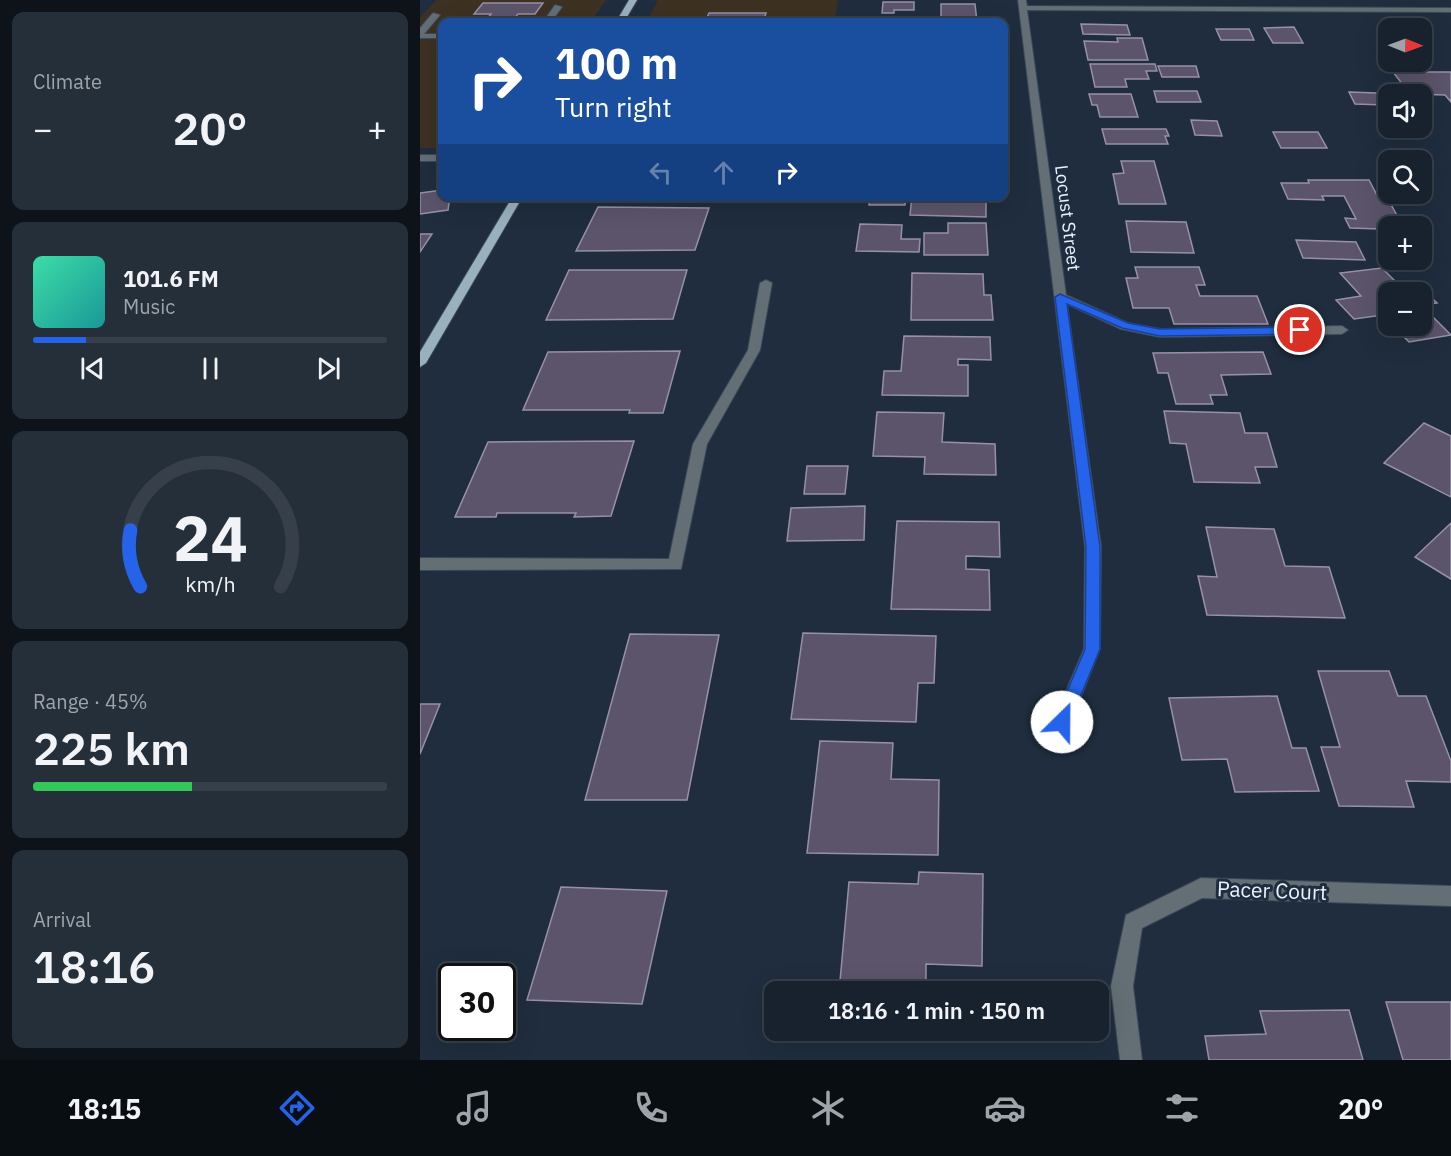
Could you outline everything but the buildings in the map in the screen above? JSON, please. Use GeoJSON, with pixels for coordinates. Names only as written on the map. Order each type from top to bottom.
{"type":"FeatureCollection","features":[{"type":"Feature","properties":{"kind":"main road"},"geometry":{"type":"LineString","coordinates":[[622,18],[633,0]]}},
{"type":"Feature","properties":{"kind":"main road"},"geometry":{"type":"LineString","coordinates":[[420,363],[515,201]]}},
{"type":"Feature","properties":{"kind":"street"},"geometry":{"type":"LineString","coordinates":[[1265,9],[1280,1]]}},
{"type":"Feature","properties":{"kind":"street"},"geometry":{"type":"LineString","coordinates":[[1022,4],[1153,4],[1265,9],[1451,10]]}},
{"type":"Feature","properties":{"kind":"street","name":"Locust Street"},"geometry":{"type":"LineString","coordinates":[[1022,4],[1093,547],[1092,649],[1062,722]]}},
{"type":"Feature","properties":{"kind":"street"},"geometry":{"type":"LineString","coordinates":[[550,18],[558,7]]}},
{"type":"Feature","properties":{"kind":"street"},"geometry":{"type":"LineString","coordinates":[[420,35],[436,15]]}},
{"type":"Feature","properties":{"kind":"street"},"geometry":{"type":"LineString","coordinates":[[420,35],[438,36]]}},
{"type":"Feature","properties":{"kind":"street"},"geometry":{"type":"LineString","coordinates":[[420,158],[438,158]]}},
{"type":"Feature","properties":{"kind":"street"},"geometry":{"type":"LineString","coordinates":[[420,564],[676,565],[700,444],[754,350],[766,283]]}},
{"type":"Feature","properties":{"kind":"street"},"geometry":{"type":"LineString","coordinates":[[1060,297],[1125,326],[1160,333],[1342,330]]}},
{"type":"Feature","properties":{"kind":"street","name":"Pacer Court"},"geometry":{"type":"LineString","coordinates":[[1131,1060],[1122,986],[1133,922],[1201,888],[1451,896]]}},
{"type":"Feature","properties":{"kind":"shaded area"},"geometry":{"type":"Polygon","coordinates":[[[436,0],[606,0],[594,18],[438,18],[438,148],[420,148],[420,18],[436,0]]]}},
{"type":"Feature","properties":{"kind":"shaded area"},"geometry":{"type":"Polygon","coordinates":[[[658,0],[838,0],[836,18],[648,18],[658,0]]]}},
{"type":"Feature","properties":{"kind":"route"},"geometry":{"type":"LineString","coordinates":[[1062,722],[1092,649],[1093,547],[1060,297],[1125,326],[1160,333],[1300,330]]}}]}
